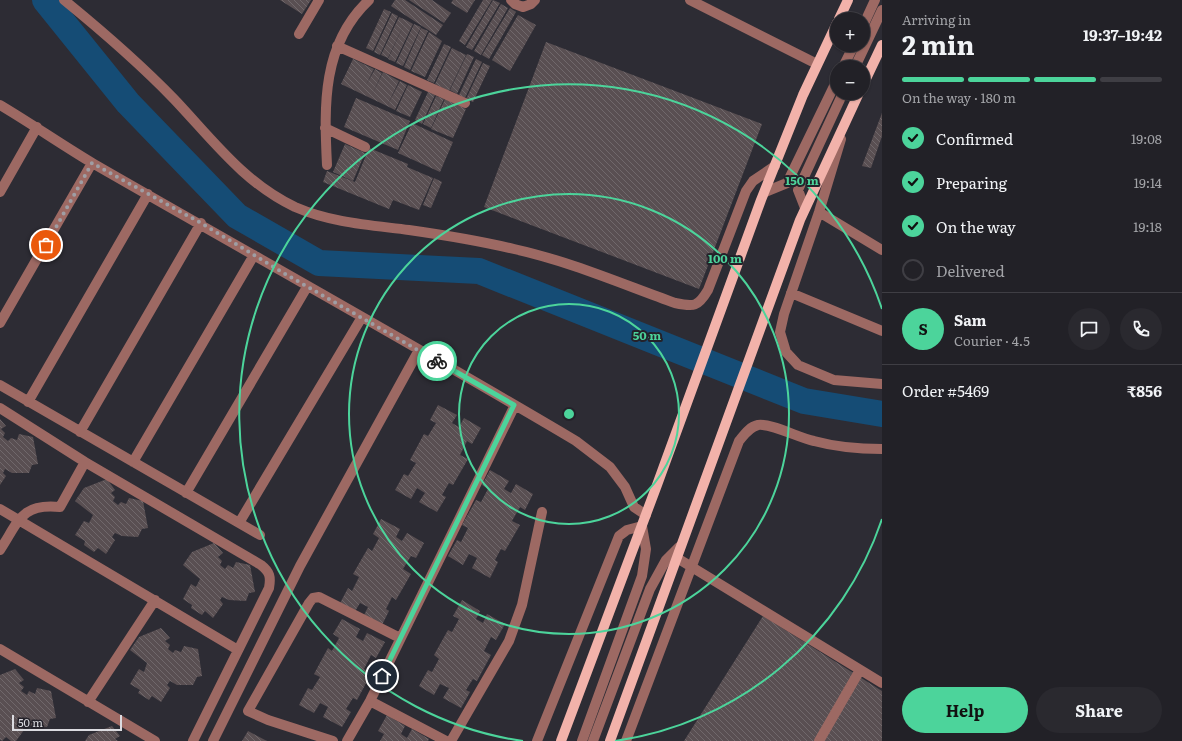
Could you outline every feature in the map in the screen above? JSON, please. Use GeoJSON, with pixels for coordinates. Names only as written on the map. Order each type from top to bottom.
{"type":"FeatureCollection","features":[{"type":"Feature","properties":{"kind":"main road"},"geometry":{"type":"LineString","coordinates":[[842,12],[848,0]]}},
{"type":"Feature","properties":{"kind":"main road"},"geometry":{"type":"LineString","coordinates":[[561,741],[642,526],[763,196],[803,95],[830,37]]}},
{"type":"Feature","properties":{"kind":"main road"},"geometry":{"type":"LineString","coordinates":[[870,70],[882,45]]}},
{"type":"Feature","properties":{"kind":"main road"},"geometry":{"type":"LineString","coordinates":[[610,741],[701,495],[800,220],[856,100]]}},
{"type":"Feature","properties":{"kind":"street"},"geometry":{"type":"LineString","coordinates":[[64,0],[106,34],[174,99],[233,164],[266,190],[295,206],[323,217],[351,223],[410,230],[514,248],[563,262],[675,303],[692,306],[701,301],[708,290],[746,191],[753,182],[775,166]]}},
{"type":"Feature","properties":{"kind":"street"},"geometry":{"type":"LineString","coordinates":[[299,34],[319,0]]}},
{"type":"Feature","properties":{"kind":"street"},"geometry":{"type":"LineString","coordinates":[[327,165],[325,128],[328,78],[337,46],[360,8],[369,0]]}},
{"type":"Feature","properties":{"kind":"street"},"geometry":{"type":"LineString","coordinates":[[511,0],[523,7],[531,4],[535,0]]}},
{"type":"Feature","properties":{"kind":"street"},"geometry":{"type":"LineString","coordinates":[[690,0],[817,64]]}},
{"type":"Feature","properties":{"kind":"street"},"geometry":{"type":"LineString","coordinates":[[869,12],[875,0]]}},
{"type":"Feature","properties":{"kind":"street"},"geometry":{"type":"LineString","coordinates":[[858,60],[882,10]]}},
{"type":"Feature","properties":{"kind":"street"},"geometry":{"type":"LineString","coordinates":[[337,46],[465,103]]}},
{"type":"Feature","properties":{"kind":"street"},"geometry":{"type":"LineString","coordinates":[[763,196],[787,183],[830,94]]}},
{"type":"Feature","properties":{"kind":"street"},"geometry":{"type":"LineString","coordinates":[[805,208],[798,190],[840,100]]}},
{"type":"Feature","properties":{"kind":"street"},"geometry":{"type":"LineString","coordinates":[[0,105],[92,163],[201,223],[307,287],[576,441],[610,467],[625,486],[634,507],[646,515]]}},
{"type":"Feature","properties":{"kind":"street"},"geometry":{"type":"LineString","coordinates":[[846,123],[819,212],[791,293],[780,332],[786,352],[798,365],[834,380],[882,384]]}},
{"type":"Feature","properties":{"kind":"street"},"geometry":{"type":"LineString","coordinates":[[0,192],[37,127]]}},
{"type":"Feature","properties":{"kind":"street"},"geometry":{"type":"LineString","coordinates":[[325,128],[365,147]]}},
{"type":"Feature","properties":{"kind":"street"},"geometry":{"type":"LineString","coordinates":[[0,323],[92,163]]}},
{"type":"Feature","properties":{"kind":"street"},"geometry":{"type":"LineString","coordinates":[[28,402],[148,194]]}},
{"type":"Feature","properties":{"kind":"street"},"geometry":{"type":"LineString","coordinates":[[819,212],[882,250]]}},
{"type":"Feature","properties":{"kind":"street"},"geometry":{"type":"LineString","coordinates":[[80,432],[201,223]]}},
{"type":"Feature","properties":{"kind":"street"},"geometry":{"type":"LineString","coordinates":[[133,462],[254,255]]}},
{"type":"Feature","properties":{"kind":"street"},"geometry":{"type":"LineString","coordinates":[[186,493],[307,287]]}},
{"type":"Feature","properties":{"kind":"street"},"geometry":{"type":"LineString","coordinates":[[791,293],[882,331]]}},
{"type":"Feature","properties":{"kind":"street"},"geometry":{"type":"LineString","coordinates":[[238,523],[362,318]]}},
{"type":"Feature","properties":{"kind":"street"},"geometry":{"type":"LineString","coordinates":[[213,741],[300,566],[419,350]]}},
{"type":"Feature","properties":{"kind":"street"},"geometry":{"type":"LineString","coordinates":[[0,385],[260,535]]}},
{"type":"Feature","properties":{"kind":"street"},"geometry":{"type":"LineString","coordinates":[[347,741],[370,701],[514,405]]}},
{"type":"Feature","properties":{"kind":"street"},"geometry":{"type":"LineString","coordinates":[[0,408],[85,462],[268,570],[271,578],[269,588],[193,741]]}},
{"type":"Feature","properties":{"kind":"street"},"geometry":{"type":"LineString","coordinates":[[626,741],[690,567],[739,441],[749,429],[757,425],[768,425],[813,441],[840,446],[882,449]]}},
{"type":"Feature","properties":{"kind":"street"},"geometry":{"type":"LineString","coordinates":[[0,550],[19,521],[30,508],[44,505],[60,507],[85,462]]}},
{"type":"Feature","properties":{"kind":"street"},"geometry":{"type":"LineString","coordinates":[[0,510],[238,650]]}},
{"type":"Feature","properties":{"kind":"street"},"geometry":{"type":"LineString","coordinates":[[451,741],[509,641],[522,605],[542,512]]}},
{"type":"Feature","properties":{"kind":"street"},"geometry":{"type":"LineString","coordinates":[[537,741],[619,536],[627,530],[642,526],[646,549],[642,576],[582,741]]}},
{"type":"Feature","properties":{"kind":"street"},"geometry":{"type":"LineString","coordinates":[[593,741],[650,589],[666,560],[682,544]]}},
{"type":"Feature","properties":{"kind":"street"},"geometry":{"type":"LineString","coordinates":[[677,558],[882,684]]}},
{"type":"Feature","properties":{"kind":"street"},"geometry":{"type":"LineString","coordinates":[[248,711],[313,598],[318,597],[400,638]]}},
{"type":"Feature","properties":{"kind":"street"},"geometry":{"type":"LineString","coordinates":[[88,702],[155,600]]}},
{"type":"Feature","properties":{"kind":"street"},"geometry":{"type":"LineString","coordinates":[[0,649],[155,741]]}},
{"type":"Feature","properties":{"kind":"street"},"geometry":{"type":"LineString","coordinates":[[819,741],[860,670]]}},
{"type":"Feature","properties":{"kind":"street"},"geometry":{"type":"LineString","coordinates":[[370,701],[446,741]]}},
{"type":"Feature","properties":{"kind":"street"},"geometry":{"type":"LineString","coordinates":[[232,703],[268,720],[332,741]]}},
{"type":"Feature","properties":{"kind":"building"},"geometry":{"type":"Polygon","coordinates":[[[280,0],[311,0],[302,14],[280,0]]]}},
{"type":"Feature","properties":{"kind":"building"},"geometry":{"type":"Polygon","coordinates":[[[395,0],[405,0],[443,25],[436,35],[391,6],[395,0]]]}},
{"type":"Feature","properties":{"kind":"building"},"geometry":{"type":"Polygon","coordinates":[[[409,0],[432,0],[451,13],[444,23],[409,0]]]}},
{"type":"Feature","properties":{"kind":"building"},"geometry":{"type":"Polygon","coordinates":[[[453,0],[475,0],[467,13],[451,3],[453,0]]]}},
{"type":"Feature","properties":{"kind":"building"},"geometry":{"type":"Polygon","coordinates":[[[483,0],[492,0],[465,45],[459,41],[483,0]]]}},
{"type":"Feature","properties":{"kind":"building"},"geometry":{"type":"Polygon","coordinates":[[[493,0],[500,3],[472,50],[466,47],[493,0]]]}},
{"type":"Feature","properties":{"kind":"building"},"geometry":{"type":"Polygon","coordinates":[[[501,4],[508,8],[481,55],[474,51],[501,4]]]}},
{"type":"Feature","properties":{"kind":"building"},"geometry":{"type":"Polygon","coordinates":[[[510,8],[516,12],[489,59],[482,55],[510,8]]]}},
{"type":"Feature","properties":{"kind":"building"},"geometry":{"type":"Polygon","coordinates":[[[384,9],[391,12],[373,51],[366,48],[384,9]]]}},
{"type":"Feature","properties":{"kind":"building"},"geometry":{"type":"Polygon","coordinates":[[[392,13],[398,16],[380,55],[374,52],[392,13]]]}},
{"type":"Feature","properties":{"kind":"building"},"geometry":{"type":"Polygon","coordinates":[[[518,15],[536,25],[510,71],[492,60],[518,15]]]}},
{"type":"Feature","properties":{"kind":"building"},"geometry":{"type":"Polygon","coordinates":[[[399,17],[406,20],[388,58],[381,55],[399,17]]]}},
{"type":"Feature","properties":{"kind":"building"},"geometry":{"type":"Polygon","coordinates":[[[406,20],[413,24],[395,62],[388,59],[406,20]]]}},
{"type":"Feature","properties":{"kind":"building"},"geometry":{"type":"Polygon","coordinates":[[[414,24],[421,27],[403,66],[396,63],[414,24]]]}},
{"type":"Feature","properties":{"kind":"building"},"geometry":{"type":"Polygon","coordinates":[[[421,28],[428,31],[410,70],[404,67],[421,28]]]}},
{"type":"Feature","properties":{"kind":"building"},"geometry":{"type":"Polygon","coordinates":[[[429,32],[442,41],[425,77],[411,71],[429,32]]]}},
{"type":"Feature","properties":{"kind":"building"},"geometry":{"type":"Polygon","coordinates":[[[546,42],[762,124],[699,289],[484,207],[546,42]]]}},
{"type":"Feature","properties":{"kind":"building"},"geometry":{"type":"Polygon","coordinates":[[[444,44],[451,47],[434,83],[427,80],[444,44]]]}},
{"type":"Feature","properties":{"kind":"building"},"geometry":{"type":"Polygon","coordinates":[[[452,48],[466,55],[449,91],[435,84],[452,48]]]}},
{"type":"Feature","properties":{"kind":"building"},"geometry":{"type":"Polygon","coordinates":[[[467,54],[474,57],[457,94],[450,90],[467,54]]]}},
{"type":"Feature","properties":{"kind":"building"},"geometry":{"type":"Polygon","coordinates":[[[353,59],[374,69],[366,85],[375,69],[382,73],[372,95],[383,72],[399,81],[387,106],[341,84],[353,59]]]}},
{"type":"Feature","properties":{"kind":"building"},"geometry":{"type":"Polygon","coordinates":[[[476,59],[482,62],[465,98],[459,95],[476,59]]]}},
{"type":"Feature","properties":{"kind":"building"},"geometry":{"type":"Polygon","coordinates":[[[483,63],[490,66],[473,102],[466,99],[483,63]]]}},
{"type":"Feature","properties":{"kind":"building"},"geometry":{"type":"Polygon","coordinates":[[[400,81],[407,85],[395,110],[387,106],[400,81]]]}},
{"type":"Feature","properties":{"kind":"building"},"geometry":{"type":"Polygon","coordinates":[[[408,85],[422,92],[410,117],[396,111],[408,85]]]}},
{"type":"Feature","properties":{"kind":"building"},"geometry":{"type":"Polygon","coordinates":[[[428,92],[435,95],[422,124],[415,120],[428,92]]]}},
{"type":"Feature","properties":{"kind":"building"},"geometry":{"type":"Polygon","coordinates":[[[436,96],[444,99],[431,128],[423,124],[436,96]]]}},
{"type":"Feature","properties":{"kind":"building"},"geometry":{"type":"Polygon","coordinates":[[[356,98],[410,121],[398,150],[344,127],[356,98]]]}},
{"type":"Feature","properties":{"kind":"building"},"geometry":{"type":"Polygon","coordinates":[[[445,99],[466,109],[453,138],[431,129],[445,99]]]}},
{"type":"Feature","properties":{"kind":"building"},"geometry":{"type":"Polygon","coordinates":[[[882,113],[882,136],[871,168],[862,166],[882,113]]]}},
{"type":"Feature","properties":{"kind":"building"},"geometry":{"type":"Polygon","coordinates":[[[412,123],[453,142],[440,172],[398,153],[412,123]]]}},
{"type":"Feature","properties":{"kind":"building"},"geometry":{"type":"Polygon","coordinates":[[[345,144],[365,153],[353,181],[333,172],[345,144]]]}},
{"type":"Feature","properties":{"kind":"building"},"geometry":{"type":"Polygon","coordinates":[[[369,148],[408,164],[407,167],[433,178],[419,210],[393,200],[389,209],[323,182],[327,171],[355,182],[369,148]]]}},
{"type":"Feature","properties":{"kind":"building"},"geometry":{"type":"Polygon","coordinates":[[[434,178],[442,182],[431,208],[423,205],[434,178]]]}},
{"type":"Feature","properties":{"kind":"building"},"geometry":{"type":"Polygon","coordinates":[[[438,405],[457,415],[452,423],[459,427],[464,418],[481,428],[472,444],[467,441],[460,455],[468,459],[453,485],[449,483],[442,495],[446,497],[437,512],[419,502],[425,493],[417,488],[411,499],[395,490],[404,474],[408,476],[416,463],[410,460],[424,434],[428,436],[436,423],[430,420],[438,405]]]}},
{"type":"Feature","properties":{"kind":"building"},"geometry":{"type":"Polygon","coordinates":[[[0,419],[6,426],[1,429],[5,433],[3,437],[8,441],[11,438],[17,440],[19,434],[33,437],[38,464],[32,465],[29,473],[12,473],[5,469],[3,473],[6,476],[0,485],[0,419]]]}},
{"type":"Feature","properties":{"kind":"building"},"geometry":{"type":"Polygon","coordinates":[[[490,470],[509,481],[504,489],[511,493],[516,484],[533,494],[525,510],[520,507],[512,521],[520,525],[505,551],[501,549],[495,560],[498,562],[490,578],[472,568],[477,558],[469,554],[463,565],[448,556],[457,540],[461,542],[468,528],[462,525],[476,500],[481,502],[488,489],[482,485],[490,470]]]}},
{"type":"Feature","properties":{"kind":"building"},"geometry":{"type":"Polygon","coordinates":[[[107,479],[115,490],[111,493],[115,497],[113,501],[118,505],[121,502],[126,504],[129,498],[143,501],[148,528],[142,529],[138,537],[122,536],[115,533],[112,537],[115,540],[106,554],[98,548],[94,552],[84,545],[85,541],[75,535],[84,521],[89,523],[93,515],[75,501],[84,488],[107,479]]]}},
{"type":"Feature","properties":{"kind":"building"},"geometry":{"type":"Polygon","coordinates":[[[381,519],[400,529],[396,537],[402,541],[407,533],[424,543],[416,558],[411,556],[403,569],[411,574],[396,600],[392,597],[386,609],[389,611],[381,627],[363,617],[368,607],[360,603],[354,613],[339,605],[348,588],[352,591],[359,577],[353,574],[368,548],[372,551],[379,538],[373,534],[381,519]]]}},
{"type":"Feature","properties":{"kind":"building"},"geometry":{"type":"Polygon","coordinates":[[[214,543],[223,553],[218,557],[222,561],[220,565],[225,569],[228,565],[233,568],[236,562],[250,565],[255,592],[249,593],[246,601],[229,600],[222,597],[220,600],[223,604],[213,618],[205,611],[202,615],[191,608],[192,605],[183,599],[191,584],[196,587],[200,579],[183,565],[192,552],[214,543]]]}},
{"type":"Feature","properties":{"kind":"building"},"geometry":{"type":"Polygon","coordinates":[[[462,600],[480,611],[476,619],[483,623],[487,614],[505,624],[496,640],[491,637],[484,651],[491,655],[477,681],[473,679],[466,690],[470,692],[461,708],[443,698],[449,688],[440,684],[434,695],[419,686],[428,670],[432,672],[439,659],[434,655],[448,630],[452,632],[459,619],[453,616],[462,600]]]}},
{"type":"Feature","properties":{"kind":"building"},"geometry":{"type":"Polygon","coordinates":[[[763,616],[882,691],[882,741],[684,741],[763,616]]]}},
{"type":"Feature","properties":{"kind":"building"},"geometry":{"type":"Polygon","coordinates":[[[342,619],[360,629],[356,637],[363,641],[367,633],[385,642],[376,658],[371,655],[364,669],[371,674],[357,700],[353,698],[346,709],[351,712],[342,727],[323,717],[328,707],[320,703],[314,713],[299,705],[308,688],[312,690],[320,677],[314,674],[328,648],[332,651],[339,638],[333,634],[342,619]]]}},
{"type":"Feature","properties":{"kind":"building"},"geometry":{"type":"Polygon","coordinates":[[[161,628],[170,638],[165,641],[170,645],[168,649],[173,653],[175,650],[181,652],[184,646],[198,649],[202,676],[197,677],[193,685],[177,685],[170,681],[167,685],[170,688],[161,702],[152,696],[149,700],[138,693],[140,690],[130,684],[139,669],[144,672],[147,663],[130,650],[139,637],[161,628]]]}},
{"type":"Feature","properties":{"kind":"building"},"geometry":{"type":"Polygon","coordinates":[[[15,669],[24,680],[19,683],[24,687],[21,691],[27,695],[29,691],[35,694],[37,688],[51,691],[56,718],[50,719],[47,727],[31,726],[24,723],[21,726],[24,730],[16,741],[11,741],[6,737],[2,741],[0,740],[0,675],[15,669]]]}},
{"type":"Feature","properties":{"kind":"building"},"geometry":{"type":"Polygon","coordinates":[[[387,715],[405,726],[401,734],[407,738],[412,729],[429,739],[428,741],[380,741],[384,734],[378,731],[387,715]]]}},
{"type":"Feature","properties":{"kind":"building"},"geometry":{"type":"Polygon","coordinates":[[[112,726],[120,736],[115,739],[118,741],[85,741],[89,735],[112,726]]]}},
{"type":"Feature","properties":{"kind":"building"},"geometry":{"type":"Polygon","coordinates":[[[248,731],[267,741],[242,741],[248,731]]]}},
{"type":"Feature","properties":{"kind":"waterway"},"geometry":{"type":"LineString","coordinates":[[45,0],[128,103],[237,216],[319,263],[479,271],[804,401],[882,414]]}},
{"type":"Feature","properties":{"kind":"way so far"},"geometry":{"type":"LineString","coordinates":[[46,245],[92,163],[201,223],[287,275],[437,361]]}},
{"type":"Feature","properties":{"kind":"route"},"geometry":{"type":"LineString","coordinates":[[382,676],[514,405],[437,361]]}}]}
